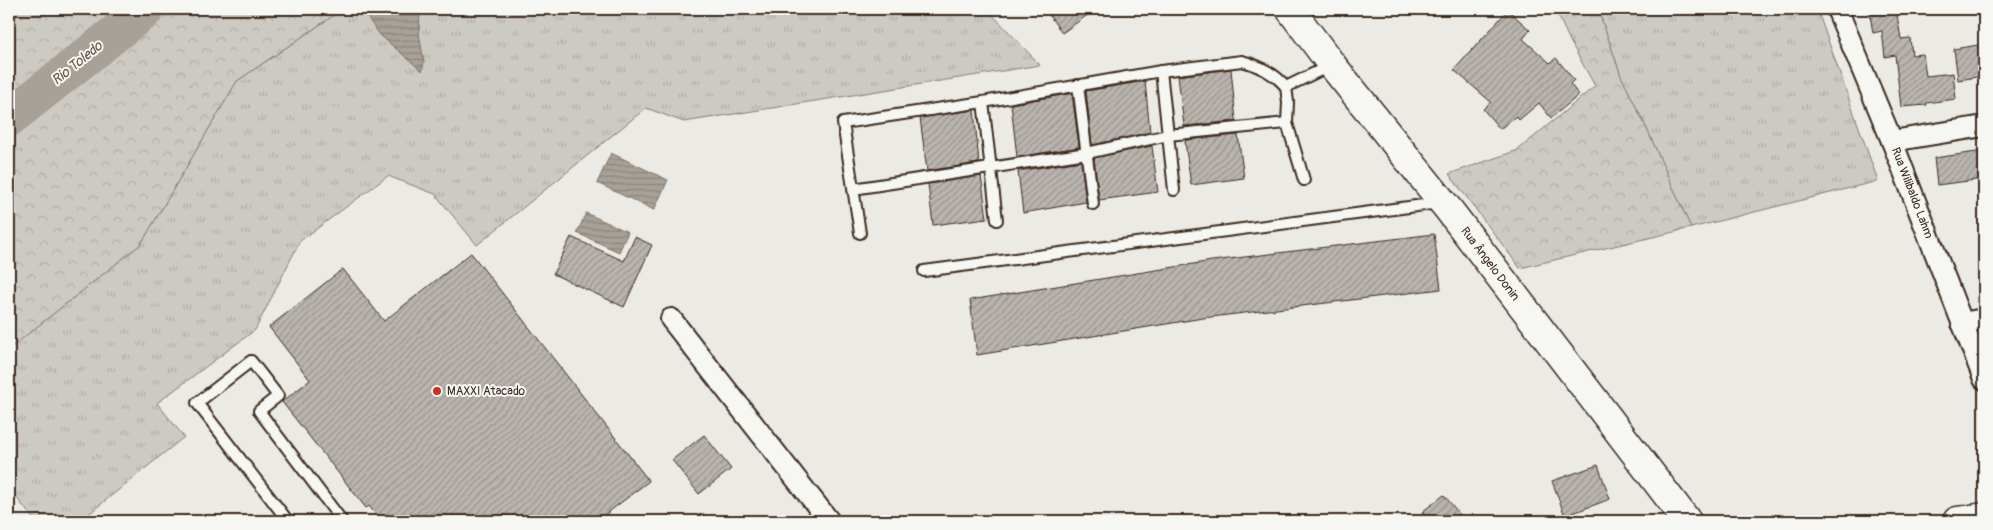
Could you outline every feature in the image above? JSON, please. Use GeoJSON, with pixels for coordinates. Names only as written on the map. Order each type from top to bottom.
{"type":"FeatureCollection","features":[{"type":"Feature","properties":{"kind":"street","name":"Rua Ângelo Donin"},"geometry":{"type":"LineString","coordinates":[[1290,9],[1332,65],[1442,202],[1687,521]]}},
{"type":"Feature","properties":{"kind":"street","name":"Rua Wilibaldo Lahm"},"geometry":{"type":"LineString","coordinates":[[1837,9],[1892,141],[1984,379]]}},
{"type":"Feature","properties":{"kind":"street"},"geometry":{"type":"LineString","coordinates":[[1892,141],[1984,126]]}},
{"type":"Feature","properties":{"kind":"street"},"geometry":{"type":"LineString","coordinates":[[671,319],[829,521]]}},
{"type":"Feature","properties":{"kind":"street"},"geometry":{"type":"LineString","coordinates":[[1962,323],[1984,319]]}},
{"type":"Feature","properties":{"kind":"street"},"geometry":{"type":"LineString","coordinates":[[1957,521],[1984,517]]}},
{"type":"Feature","properties":{"kind":"lane"},"geometry":{"type":"LineString","coordinates":[[860,233],[843,123],[983,102],[1161,71],[1242,61],[1253,64],[1280,80],[1286,87],[1288,102],[1287,123],[1304,180]]}},
{"type":"Feature","properties":{"kind":"lane"},"geometry":{"type":"LineString","coordinates":[[1286,87],[1332,65]]}},
{"type":"Feature","properties":{"kind":"lane"},"geometry":{"type":"LineString","coordinates":[[1161,71],[1174,190]]}},
{"type":"Feature","properties":{"kind":"lane"},"geometry":{"type":"LineString","coordinates":[[1078,85],[1093,204]]}},
{"type":"Feature","properties":{"kind":"lane"},"geometry":{"type":"LineString","coordinates":[[983,102],[997,220]]}},
{"type":"Feature","properties":{"kind":"lane"},"geometry":{"type":"LineString","coordinates":[[853,189],[1087,153],[1168,135],[1287,123]]}},
{"type":"Feature","properties":{"kind":"lane"},"geometry":{"type":"LineString","coordinates":[[924,271],[1442,202]]}},
{"type":"Feature","properties":{"kind":"lane"},"geometry":{"type":"LineString","coordinates":[[288,521],[197,403],[251,361],[278,396],[259,411],[342,521]]}},
{"type":"Feature","properties":{"kind":"green space"},"geometry":{"type":"Polygon","coordinates":[[[9,9],[343,9],[237,81],[141,244],[9,349],[9,9]]]}},
{"type":"Feature","properties":{"kind":"green space"},"geometry":{"type":"Polygon","coordinates":[[[343,9],[987,9],[1040,65],[684,122],[646,108],[477,245],[435,194],[388,176],[300,241],[255,330],[157,403],[184,437],[80,521],[35,521],[9,488],[9,349],[141,244],[237,81],[343,9]]]}},
{"type":"Feature","properties":{"kind":"green space"},"geometry":{"type":"Polygon","coordinates":[[[1555,9],[1598,9],[1621,76],[1691,228],[1520,268],[1449,174],[1518,150],[1595,86],[1555,9]]]}},
{"type":"Feature","properties":{"kind":"green space"},"geometry":{"type":"Polygon","coordinates":[[[1598,9],[1817,9],[1878,181],[1691,228],[1621,76],[1598,9]]]}},
{"type":"Feature","properties":{"kind":"shaded area"},"geometry":{"type":"Polygon","coordinates":[[[361,9],[420,9],[419,33],[424,62],[422,71],[380,35],[361,9]]]}},
{"type":"Feature","properties":{"kind":"shaded area"},"geometry":{"type":"Polygon","coordinates":[[[611,153],[668,180],[654,210],[597,183],[611,153]]]}},
{"type":"Feature","properties":{"kind":"shaded area"},"geometry":{"type":"Polygon","coordinates":[[[586,213],[628,232],[619,252],[577,233],[586,213]]]}},
{"type":"Feature","properties":{"kind":"building"},"geometry":{"type":"Polygon","coordinates":[[[1045,9],[1096,9],[1062,33],[1045,9]]]}},
{"type":"Feature","properties":{"kind":"building"},"geometry":{"type":"Polygon","coordinates":[[[1869,9],[1896,9],[1901,39],[1910,38],[1912,55],[1923,54],[1926,76],[1953,73],[1956,99],[1926,103],[1927,105],[1901,107],[1895,55],[1885,57],[1882,31],[1873,33],[1869,9]]]}},
{"type":"Feature","properties":{"kind":"building"},"geometry":{"type":"Polygon","coordinates":[[[1508,10],[1530,30],[1523,39],[1550,63],[1556,58],[1574,80],[1570,84],[1579,95],[1551,118],[1539,103],[1519,120],[1516,116],[1500,129],[1483,109],[1491,102],[1454,70],[1508,10]]]}},
{"type":"Feature","properties":{"kind":"building"},"geometry":{"type":"Polygon","coordinates":[[[1984,44],[1984,76],[1958,80],[1954,49],[1984,44]]]}},
{"type":"Feature","properties":{"kind":"building"},"geometry":{"type":"Polygon","coordinates":[[[1231,69],[1236,121],[1184,126],[1178,76],[1231,69]]]}},
{"type":"Feature","properties":{"kind":"building"},"geometry":{"type":"Polygon","coordinates":[[[1145,81],[1150,132],[1092,145],[1086,91],[1145,81]]]}},
{"type":"Feature","properties":{"kind":"building"},"geometry":{"type":"Polygon","coordinates":[[[1072,93],[1079,147],[1017,157],[1011,104],[1072,93]]]}},
{"type":"Feature","properties":{"kind":"building"},"geometry":{"type":"Polygon","coordinates":[[[974,110],[979,163],[927,171],[920,118],[974,110]]]}},
{"type":"Feature","properties":{"kind":"building"},"geometry":{"type":"Polygon","coordinates":[[[1238,135],[1244,178],[1191,185],[1186,140],[1238,135]]]}},
{"type":"Feature","properties":{"kind":"building"},"geometry":{"type":"Polygon","coordinates":[[[1152,146],[1158,192],[1099,200],[1094,158],[1152,146]]]}},
{"type":"Feature","properties":{"kind":"building"},"geometry":{"type":"Polygon","coordinates":[[[1984,151],[1984,179],[1937,185],[1934,158],[1984,151]]]}},
{"type":"Feature","properties":{"kind":"building"},"geometry":{"type":"Polygon","coordinates":[[[1081,161],[1086,202],[1023,213],[1018,171],[1081,161]]]}},
{"type":"Feature","properties":{"kind":"building"},"geometry":{"type":"Polygon","coordinates":[[[981,176],[987,218],[933,225],[928,184],[981,176]]]}},
{"type":"Feature","properties":{"kind":"building"},"geometry":{"type":"Polygon","coordinates":[[[1434,234],[1441,289],[1203,318],[977,355],[970,300],[1212,261],[1434,234]]]}},
{"type":"Feature","properties":{"kind":"building"},"geometry":{"type":"Polygon","coordinates":[[[571,237],[624,261],[635,237],[652,245],[624,307],[553,274],[571,237]]]}},
{"type":"Feature","properties":{"kind":"building","name":"MAXXI Atacado"},"geometry":{"type":"Polygon","coordinates":[[[471,253],[649,481],[597,521],[381,521],[369,506],[366,508],[282,402],[310,380],[269,327],[343,269],[384,321],[471,253]]]}},
{"type":"Feature","properties":{"kind":"building"},"geometry":{"type":"Polygon","coordinates":[[[704,435],[731,469],[699,494],[672,460],[704,435]]]}},
{"type":"Feature","properties":{"kind":"building"},"geometry":{"type":"Polygon","coordinates":[[[1598,465],[1610,499],[1565,516],[1552,481],[1598,465]]]}},
{"type":"Feature","properties":{"kind":"building"},"geometry":{"type":"Polygon","coordinates":[[[1444,495],[1465,521],[1430,521],[1422,512],[1444,495]]]}},
{"type":"Feature","properties":{"kind":"waterway","name":"Rio Toledo"},"geometry":{"type":"LineString","coordinates":[[9,118],[146,9]]}},
{"type":"Feature","properties":{"kind":"place","name":"MAXXI Atacado"},"geometry":{"type":"Point","coordinates":[437,391]}}]}
